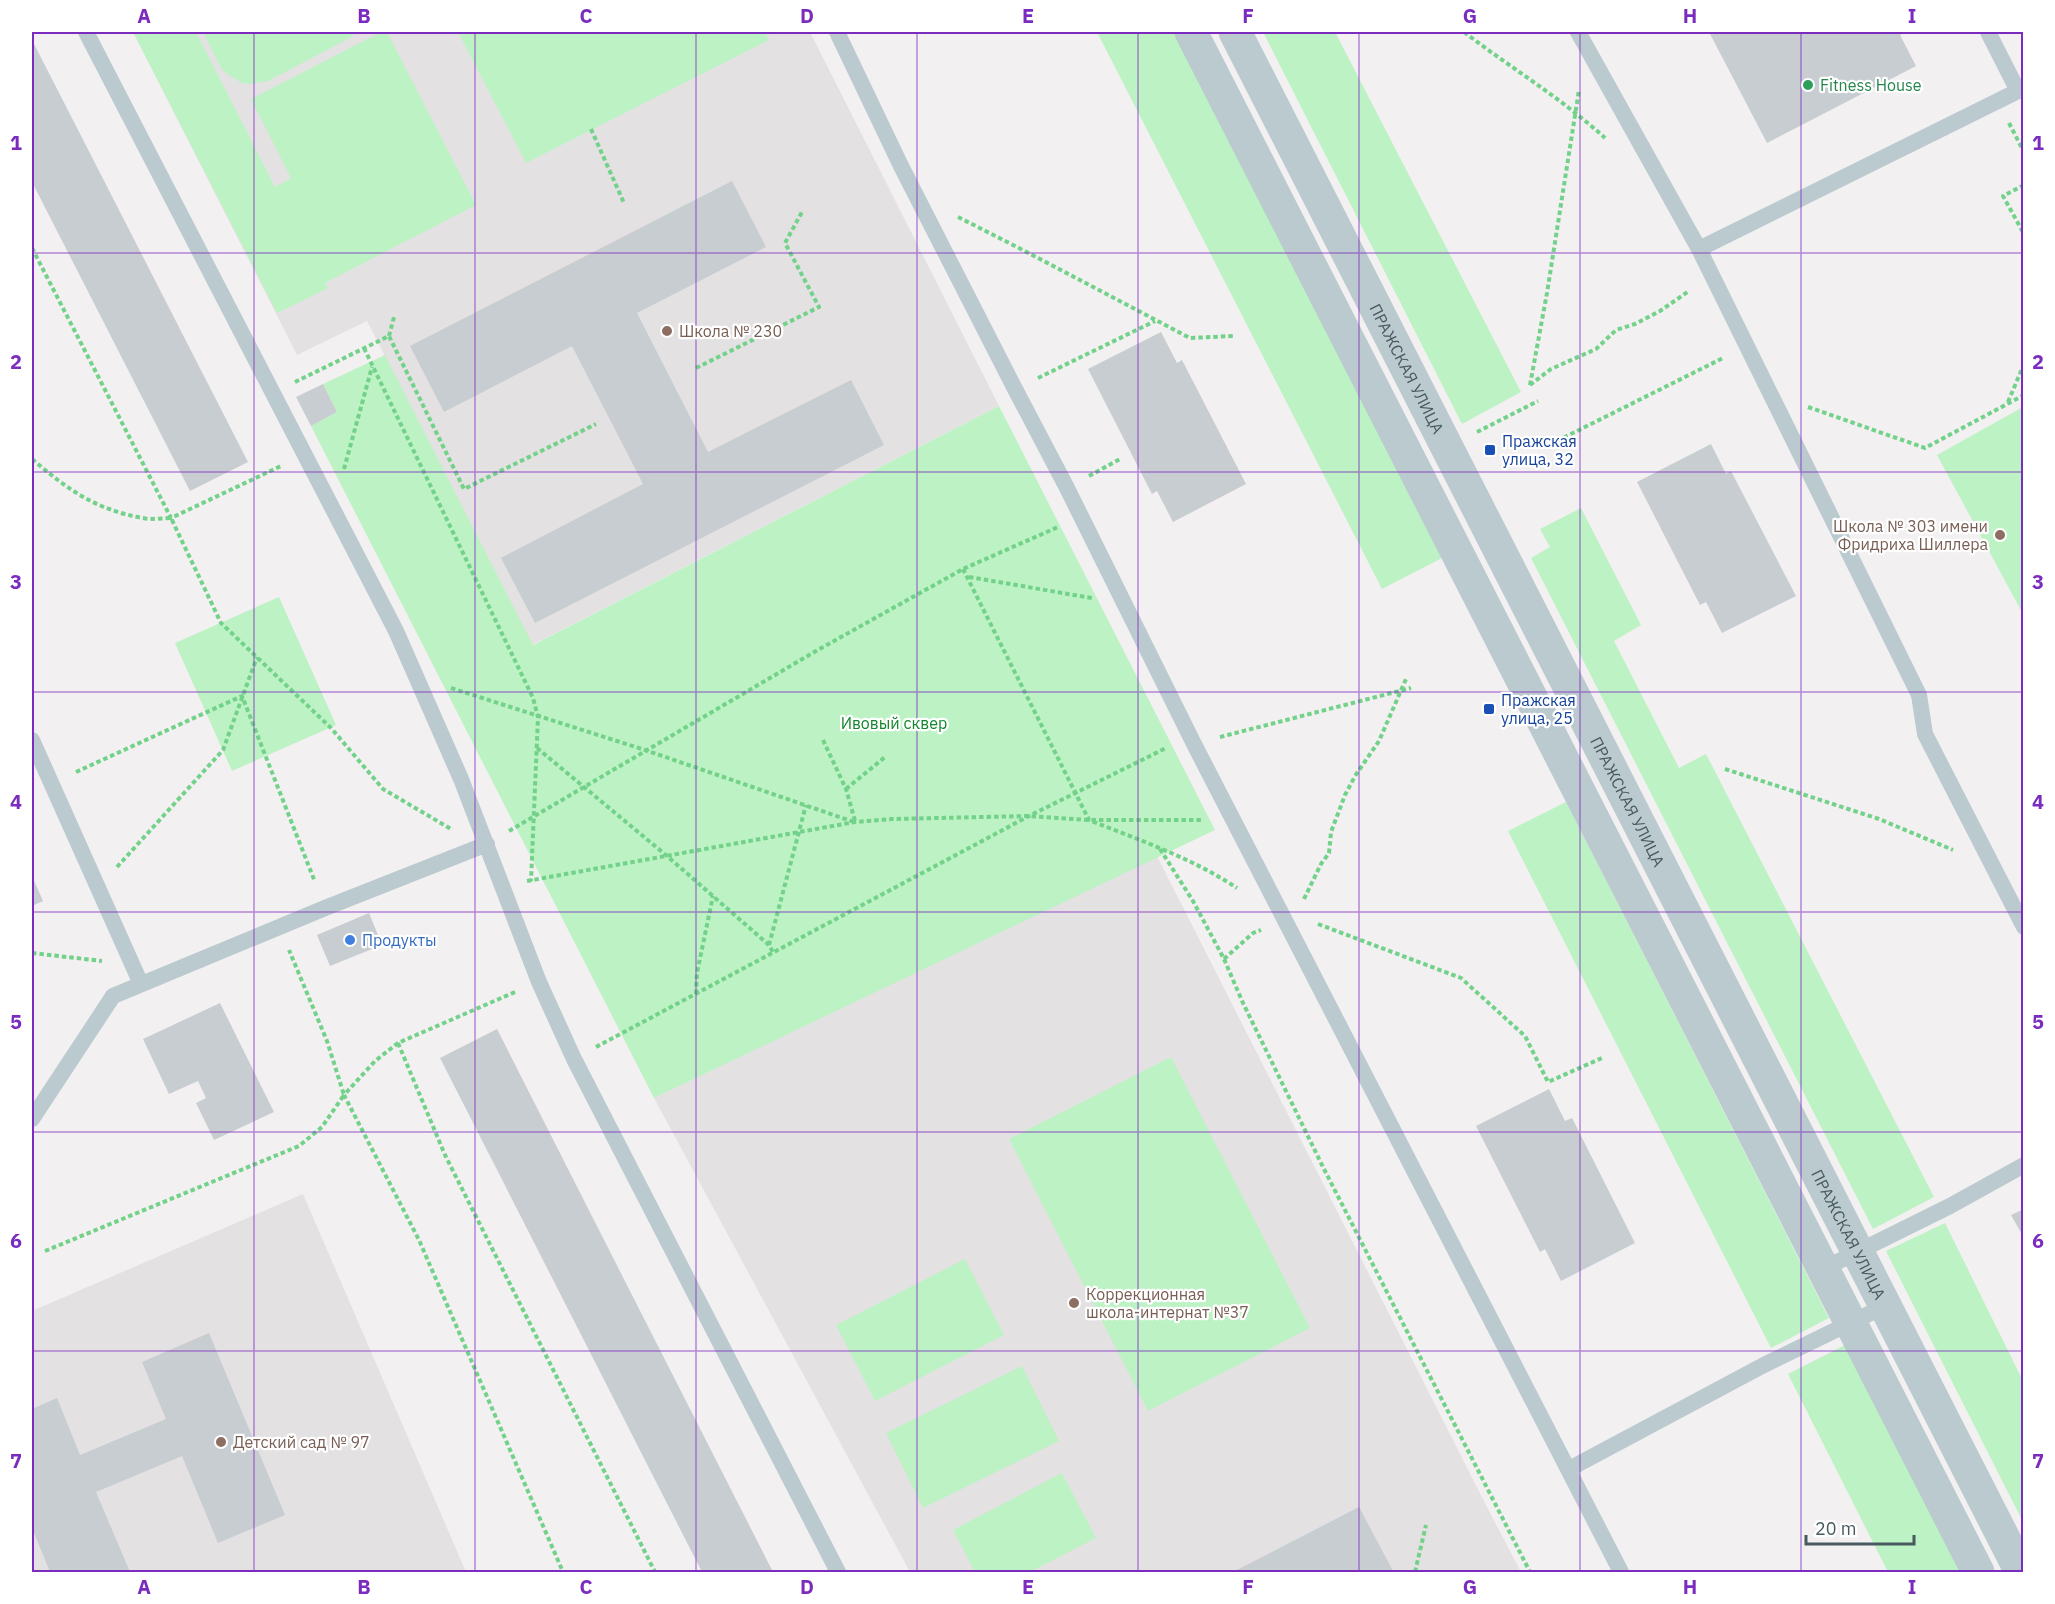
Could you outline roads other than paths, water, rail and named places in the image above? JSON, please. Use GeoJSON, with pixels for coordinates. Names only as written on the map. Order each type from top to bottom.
{"type":"FeatureCollection","features":[{"type":"Feature","properties":{"kind":"street"},"geometry":{"type":"LineString","coordinates":[[1191,32],[1978,1572]]}},
{"type":"Feature","properties":{"kind":"street","name":"ПРАЖСКАЯ УЛИЦА"},"geometry":{"type":"LineString","coordinates":[[1235,32],[2021,1572]]}},
{"type":"Feature","properties":{"kind":"lane"},"geometry":{"type":"LineString","coordinates":[[86,32],[396,631],[487,844],[538,982],[574,1059],[838,1572]]}},
{"type":"Feature","properties":{"kind":"lane"},"geometry":{"type":"LineString","coordinates":[[837,32],[919,200],[1067,488],[1194,744],[1286,917],[1622,1572]]}},
{"type":"Feature","properties":{"kind":"lane"},"geometry":{"type":"LineString","coordinates":[[1699,249],[2021,90],[1988,32]]}},
{"type":"Feature","properties":{"kind":"lane"},"geometry":{"type":"LineString","coordinates":[[1581,37],[1699,249],[1919,695],[1925,734],[2024,927]]}},
{"type":"Feature","properties":{"kind":"lane"},"geometry":{"type":"LineString","coordinates":[[32,740],[141,984]]}},
{"type":"Feature","properties":{"kind":"lane"},"geometry":{"type":"LineString","coordinates":[[32,1119],[113,996],[487,844]]}},
{"type":"Feature","properties":{"kind":"lane"},"geometry":{"type":"LineString","coordinates":[[1823,1269],[1950,1206],[2024,1165]]}},
{"type":"Feature","properties":{"kind":"lane"},"geometry":{"type":"LineString","coordinates":[[1569,1469],[1762,1366],[1885,1306]]}},
{"type":"Feature","properties":{"kind":"place","name":"Fitness House"},"geometry":{"type":"Point","coordinates":[1808,85]}},
{"type":"Feature","properties":{"kind":"place","name":"Школа № 230"},"geometry":{"type":"Point","coordinates":[667,331]}},
{"type":"Feature","properties":{"kind":"place","name":"Пражская улица, 32"},"geometry":{"type":"Point","coordinates":[1490,450]}},
{"type":"Feature","properties":{"kind":"place","name":"Школа № 303 имени Фридриха Шиллера"},"geometry":{"type":"Point","coordinates":[2000,535]}},
{"type":"Feature","properties":{"kind":"place","name":"Пражская улица, 25"},"geometry":{"type":"Point","coordinates":[1489,709]}},
{"type":"Feature","properties":{"kind":"place","name":"Продукты"},"geometry":{"type":"Point","coordinates":[350,940]}},
{"type":"Feature","properties":{"kind":"place","name":"Коррекционная школа-интернат №37"},"geometry":{"type":"Point","coordinates":[1074,1303]}},
{"type":"Feature","properties":{"kind":"place","name":"Детский сад № 97"},"geometry":{"type":"Point","coordinates":[221,1442]}},
{"type":"Feature","properties":{"kind":"park label","name":"Ивовый сквер"},"geometry":{"type":"Point","coordinates":[894,723]}}]}
